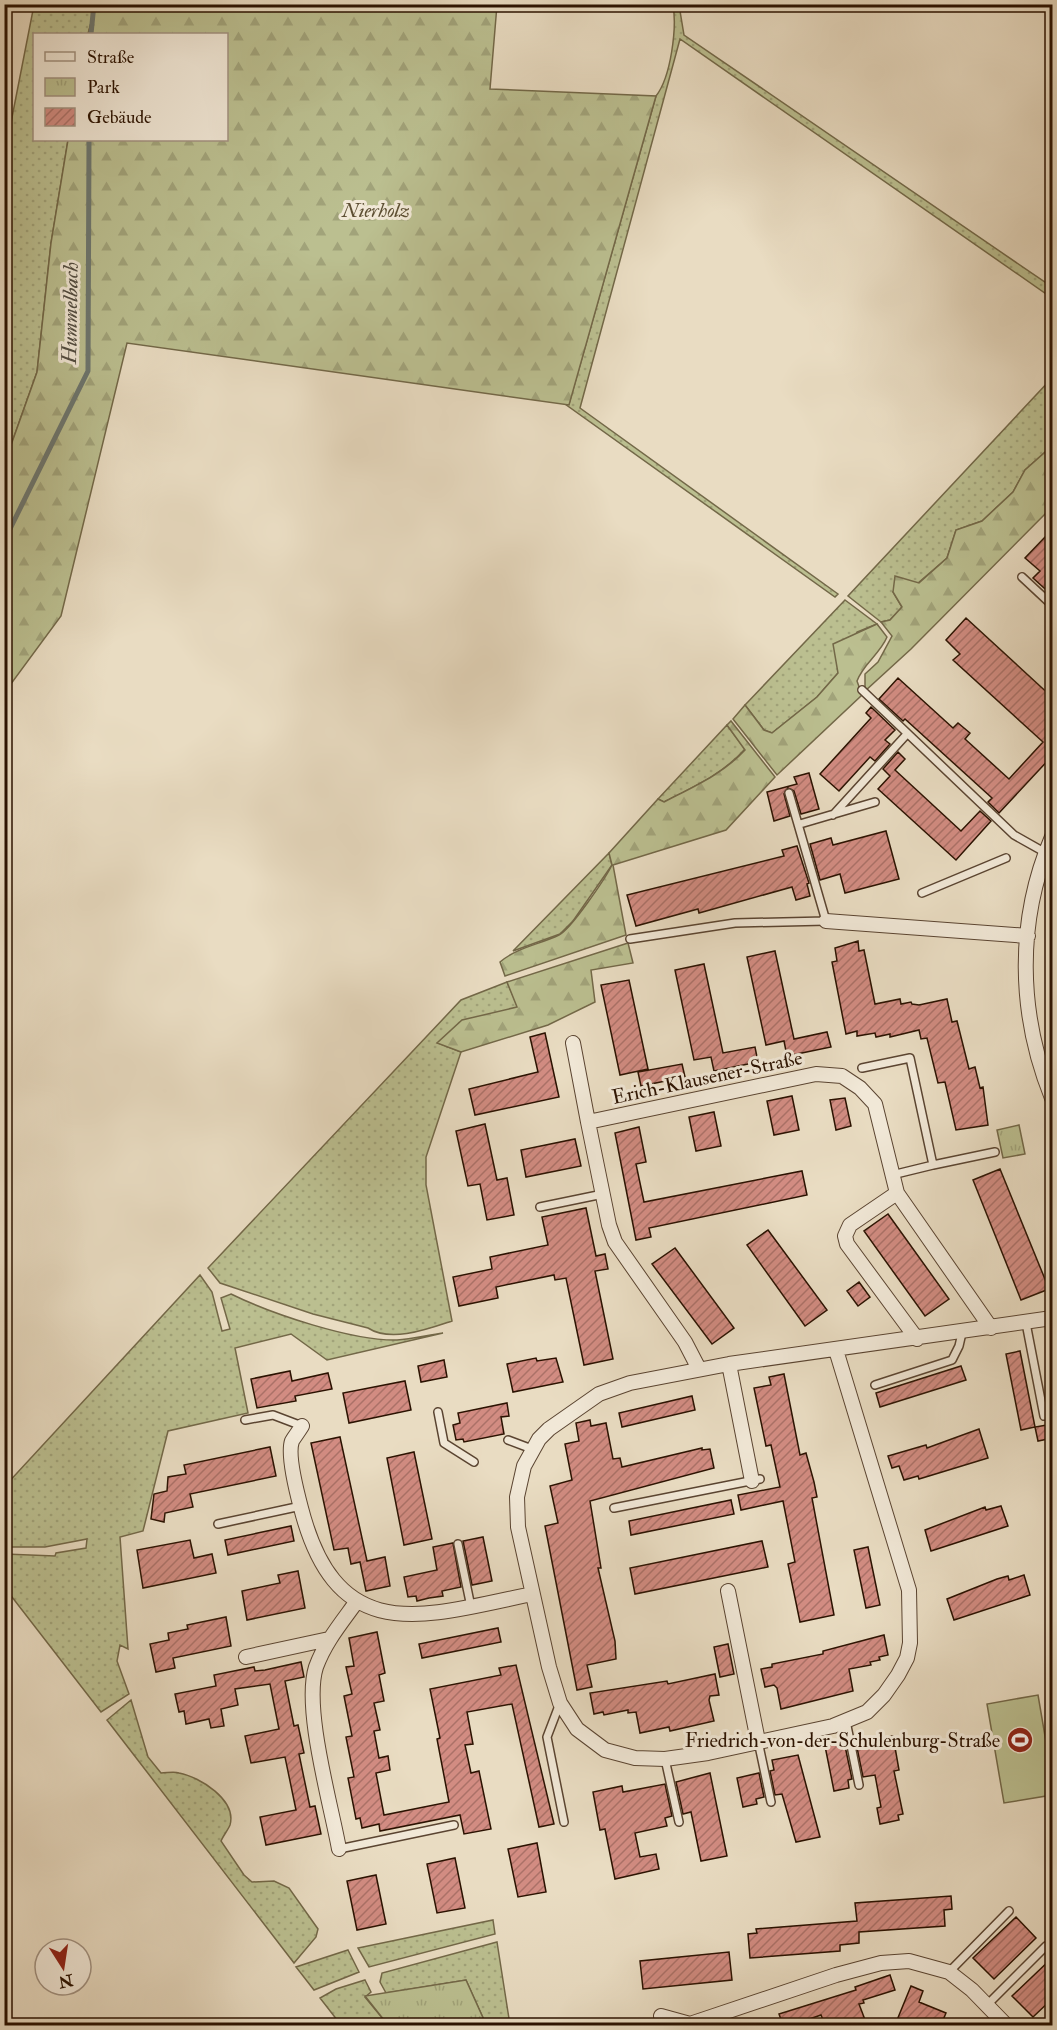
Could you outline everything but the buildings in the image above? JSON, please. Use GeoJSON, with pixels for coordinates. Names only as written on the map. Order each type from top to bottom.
{"type":"FeatureCollection","features":[{"type":"Feature","properties":{"kind":"street"},"geometry":{"type":"LineString","coordinates":[[1053,837],[1033,899],[1025,985],[1028,1016],[1053,1098]]}},
{"type":"Feature","properties":{"kind":"street"},"geometry":{"type":"LineString","coordinates":[[826,921],[1028,936]]}},
{"type":"Feature","properties":{"kind":"street","name":"Erich-Klausener-Straße"},"geometry":{"type":"LineString","coordinates":[[573,1042],[603,1194],[615,1242],[685,1342],[699,1369]]}},
{"type":"Feature","properties":{"kind":"street","name":"Erich-Klausener-Straße"},"geometry":{"type":"LineString","coordinates":[[588,1122],[802,1076],[829,1074],[853,1082],[875,1104],[897,1193],[991,1328]]}},
{"type":"Feature","properties":{"kind":"street"},"geometry":{"type":"LineString","coordinates":[[897,1193],[850,1225],[845,1236],[847,1244],[917,1339]]}},
{"type":"Feature","properties":{"kind":"street"},"geometry":{"type":"LineString","coordinates":[[836,1350],[902,1559],[912,1609],[907,1658],[898,1675],[867,1712],[846,1721],[665,1759],[635,1758],[605,1750],[571,1723],[560,1702],[532,1594],[517,1513],[520,1481],[532,1449],[549,1429],[599,1394],[630,1383],[729,1364],[962,1333],[1053,1318]]}},
{"type":"Feature","properties":{"kind":"street"},"geometry":{"type":"LineString","coordinates":[[729,1364],[756,1480]]}},
{"type":"Feature","properties":{"kind":"street"},"geometry":{"type":"LineString","coordinates":[[302,1426],[291,1447],[301,1506],[310,1540],[324,1570],[339,1588],[357,1601],[382,1611],[411,1615],[471,1607],[532,1594]]}},
{"type":"Feature","properties":{"kind":"street"},"geometry":{"type":"LineString","coordinates":[[728,1591],[758,1741]]}},
{"type":"Feature","properties":{"kind":"street"},"geometry":{"type":"LineString","coordinates":[[339,1849],[312,1703],[316,1667],[329,1639],[357,1601]]}},
{"type":"Feature","properties":{"kind":"street"},"geometry":{"type":"LineString","coordinates":[[246,1657],[329,1639]]}},
{"type":"Feature","properties":{"kind":"street"},"geometry":{"type":"LineString","coordinates":[[661,2016],[690,2024],[836,1975],[881,1963],[909,1961],[949,1972],[967,1985],[1007,2025]]}},
{"type":"Feature","properties":{"kind":"lane"},"geometry":{"type":"LineString","coordinates":[[1022,577],[1053,605]]}},
{"type":"Feature","properties":{"kind":"lane"},"geometry":{"type":"LineString","coordinates":[[862,690],[1014,835],[1046,853]]}},
{"type":"Feature","properties":{"kind":"lane"},"geometry":{"type":"LineString","coordinates":[[833,815],[907,734]]}},
{"type":"Feature","properties":{"kind":"lane"},"geometry":{"type":"LineString","coordinates":[[630,939],[735,923],[826,921],[800,824],[789,793]]}},
{"type":"Feature","properties":{"kind":"lane"},"geometry":{"type":"LineString","coordinates":[[800,824],[875,802]]}},
{"type":"Feature","properties":{"kind":"lane"},"geometry":{"type":"LineString","coordinates":[[922,893],[1006,858]]}},
{"type":"Feature","properties":{"kind":"lane"},"geometry":{"type":"LineString","coordinates":[[862,1068],[910,1058],[933,1166]]}},
{"type":"Feature","properties":{"kind":"lane"},"geometry":{"type":"LineString","coordinates":[[892,1174],[995,1152]]}},
{"type":"Feature","properties":{"kind":"lane"},"geometry":{"type":"LineString","coordinates":[[540,1207],[603,1194]]}},
{"type":"Feature","properties":{"kind":"lane"},"geometry":{"type":"LineString","coordinates":[[1026,1323],[1044,1416]]}},
{"type":"Feature","properties":{"kind":"lane"},"geometry":{"type":"LineString","coordinates":[[875,1385],[952,1360],[962,1333]]}},
{"type":"Feature","properties":{"kind":"lane"},"geometry":{"type":"LineString","coordinates":[[438,1412],[444,1443],[474,1462]]}},
{"type":"Feature","properties":{"kind":"lane"},"geometry":{"type":"LineString","coordinates":[[245,1420],[273,1415],[302,1426]]}},
{"type":"Feature","properties":{"kind":"lane"},"geometry":{"type":"LineString","coordinates":[[508,1440],[532,1449]]}},
{"type":"Feature","properties":{"kind":"lane"},"geometry":{"type":"LineString","coordinates":[[614,1508],[756,1480]]}},
{"type":"Feature","properties":{"kind":"lane"},"geometry":{"type":"LineString","coordinates":[[218,1524],[301,1506]]}},
{"type":"Feature","properties":{"kind":"lane"},"geometry":{"type":"LineString","coordinates":[[458,1544],[471,1607]]}},
{"type":"Feature","properties":{"kind":"lane"},"geometry":{"type":"LineString","coordinates":[[560,1702],[547,1737],[564,1822]]}},
{"type":"Feature","properties":{"kind":"lane"},"geometry":{"type":"LineString","coordinates":[[846,1721],[859,1785]]}},
{"type":"Feature","properties":{"kind":"lane"},"geometry":{"type":"LineString","coordinates":[[758,1741],[771,1802]]}},
{"type":"Feature","properties":{"kind":"lane"},"geometry":{"type":"LineString","coordinates":[[665,1759],[679,1822]]}},
{"type":"Feature","properties":{"kind":"lane"},"geometry":{"type":"LineString","coordinates":[[339,1849],[454,1825]]}},
{"type":"Feature","properties":{"kind":"lane"},"geometry":{"type":"LineString","coordinates":[[949,1972],[1009,1911]]}},
{"type":"Feature","properties":{"kind":"lane"},"geometry":{"type":"LineString","coordinates":[[987,2005],[1046,1947]]}},
{"type":"Feature","properties":{"kind":"lane"},"geometry":{"type":"LineString","coordinates":[[1044,2025],[1053,2017]]}},
{"type":"Feature","properties":{"kind":"green space","name":"Nierholz"},"geometry":{"type":"Polygon","coordinates":[[[96,4],[497,5],[490,89],[656,96],[569,405],[127,343],[61,616],[5,692],[5,462],[37,372],[51,243],[68,141],[228,141],[228,33],[88,33],[96,4]]]}},
{"type":"Feature","properties":{"kind":"green space"},"geometry":{"type":"Polygon","coordinates":[[[34,5],[96,5],[88,33],[33,33],[33,141],[68,141],[51,243],[37,372],[5,462],[5,153],[34,5]]]}},
{"type":"Feature","properties":{"kind":"green space"},"geometry":{"type":"Polygon","coordinates":[[[673,5],[679,5],[684,35],[1052,287],[1052,298],[680,39],[580,408],[838,594],[835,597],[565,404],[569,404],[656,96],[666,77],[672,52],[673,5]]]}},
{"type":"Feature","properties":{"kind":"green space"},"geometry":{"type":"Polygon","coordinates":[[[1052,378],[1052,446],[1025,470],[1013,492],[982,521],[956,530],[947,558],[918,583],[893,592],[902,607],[890,620],[881,622],[848,596],[1052,378]]]}},
{"type":"Feature","properties":{"kind":"green space"},"geometry":{"type":"Polygon","coordinates":[[[1052,446],[1052,507],[911,649],[865,691],[865,674],[878,662],[892,636],[881,622],[890,620],[902,607],[893,592],[895,576],[919,583],[947,558],[956,530],[982,521],[1013,492],[1025,470],[1052,446]]]}},
{"type":"Feature","properties":{"kind":"green space"},"geometry":{"type":"Polygon","coordinates":[[[845,600],[877,624],[857,632],[838,673],[817,697],[772,733],[764,730],[745,705],[845,600]]]}},
{"type":"Feature","properties":{"kind":"green space"},"geometry":{"type":"Polygon","coordinates":[[[877,624],[887,637],[863,669],[857,681],[862,695],[777,775],[733,719],[745,705],[764,730],[772,733],[817,697],[838,673],[833,644],[877,624]]]}},
{"type":"Feature","properties":{"kind":"green space"},"geometry":{"type":"Polygon","coordinates":[[[731,721],[775,777],[726,830],[613,865],[626,935],[505,976],[500,962],[521,950],[559,935],[571,924],[612,865],[609,853],[658,799],[664,802],[707,779],[745,750],[727,725],[731,721]]]}},
{"type":"Feature","properties":{"kind":"green space"},"geometry":{"type":"Polygon","coordinates":[[[727,725],[745,749],[727,766],[707,779],[664,802],[658,799],[727,725]]]}},
{"type":"Feature","properties":{"kind":"green space"},"geometry":{"type":"Polygon","coordinates":[[[609,853],[612,865],[573,921],[560,934],[513,951],[609,853]]]}},
{"type":"Feature","properties":{"kind":"green space"},"geometry":{"type":"Polygon","coordinates":[[[628,943],[633,963],[591,970],[595,1002],[548,1025],[461,1052],[437,1043],[462,1020],[517,1007],[507,982],[628,943]]]}},
{"type":"Feature","properties":{"kind":"green space"},"geometry":{"type":"Polygon","coordinates":[[[507,982],[518,1007],[438,1043],[461,1052],[426,1157],[426,1185],[452,1321],[410,1333],[387,1334],[313,1314],[220,1283],[208,1268],[461,1000],[507,982]]]}},
{"type":"Feature","properties":{"kind":"green space"},"geometry":{"type":"Polygon","coordinates":[[[1019,1125],[1025,1154],[1003,1158],[997,1130],[1019,1125]]]}},
{"type":"Feature","properties":{"kind":"green space"},"geometry":{"type":"Polygon","coordinates":[[[200,1275],[212,1292],[222,1331],[230,1329],[221,1298],[231,1294],[290,1318],[358,1336],[397,1340],[443,1333],[327,1360],[291,1334],[235,1348],[248,1413],[168,1431],[143,1531],[120,1537],[128,1649],[120,1645],[117,1661],[129,1694],[101,1712],[5,1588],[5,1554],[55,1556],[56,1553],[86,1548],[87,1539],[45,1547],[5,1547],[5,1486],[200,1275]]]}},
{"type":"Feature","properties":{"kind":"green space","name":"Friedrich-von-der-Schulenburg-Straße"},"geometry":{"type":"Polygon","coordinates":[[[1038,1695],[1052,1777],[1052,1795],[1004,1803],[987,1704],[1038,1695]]]}},
{"type":"Feature","properties":{"kind":"green space"},"geometry":{"type":"Polygon","coordinates":[[[131,1700],[148,1757],[161,1773],[177,1772],[197,1779],[215,1791],[228,1807],[231,1816],[230,1825],[221,1841],[244,1875],[252,1882],[274,1881],[289,1888],[318,1929],[316,1937],[294,1963],[107,1720],[131,1700]]]}},
{"type":"Feature","properties":{"kind":"green space"},"geometry":{"type":"Polygon","coordinates":[[[493,1920],[495,1934],[369,1967],[358,1948],[493,1920]]]}},
{"type":"Feature","properties":{"kind":"green space"},"geometry":{"type":"Polygon","coordinates":[[[497,1942],[510,2025],[482,2025],[484,2020],[466,1980],[386,1993],[380,1982],[382,1973],[497,1942]]]}},
{"type":"Feature","properties":{"kind":"green space"},"geometry":{"type":"Polygon","coordinates":[[[348,1950],[359,1972],[314,1990],[296,1967],[348,1950]]]}},
{"type":"Feature","properties":{"kind":"green space"},"geometry":{"type":"Polygon","coordinates":[[[365,1980],[371,1992],[365,1997],[388,2025],[341,2025],[320,1998],[336,1989],[365,1980]]]}},
{"type":"Feature","properties":{"kind":"green space"},"geometry":{"type":"Polygon","coordinates":[[[466,1980],[484,2020],[482,2025],[388,2025],[365,1996],[466,1980]]]}},
{"type":"Feature","properties":{"kind":"waterway","name":"Hummelbach"},"geometry":{"type":"LineString","coordinates":[[91,33],[94,4]]}},
{"type":"Feature","properties":{"kind":"waterway","name":"Hummelbach"},"geometry":{"type":"LineString","coordinates":[[4,541],[88,371],[89,141]]}},
{"type":"Feature","properties":{"kind":"place","name":"Friedrich-von-der-Schulenburg-Straße"},"geometry":{"type":"Point","coordinates":[1020,1740]}}]}
